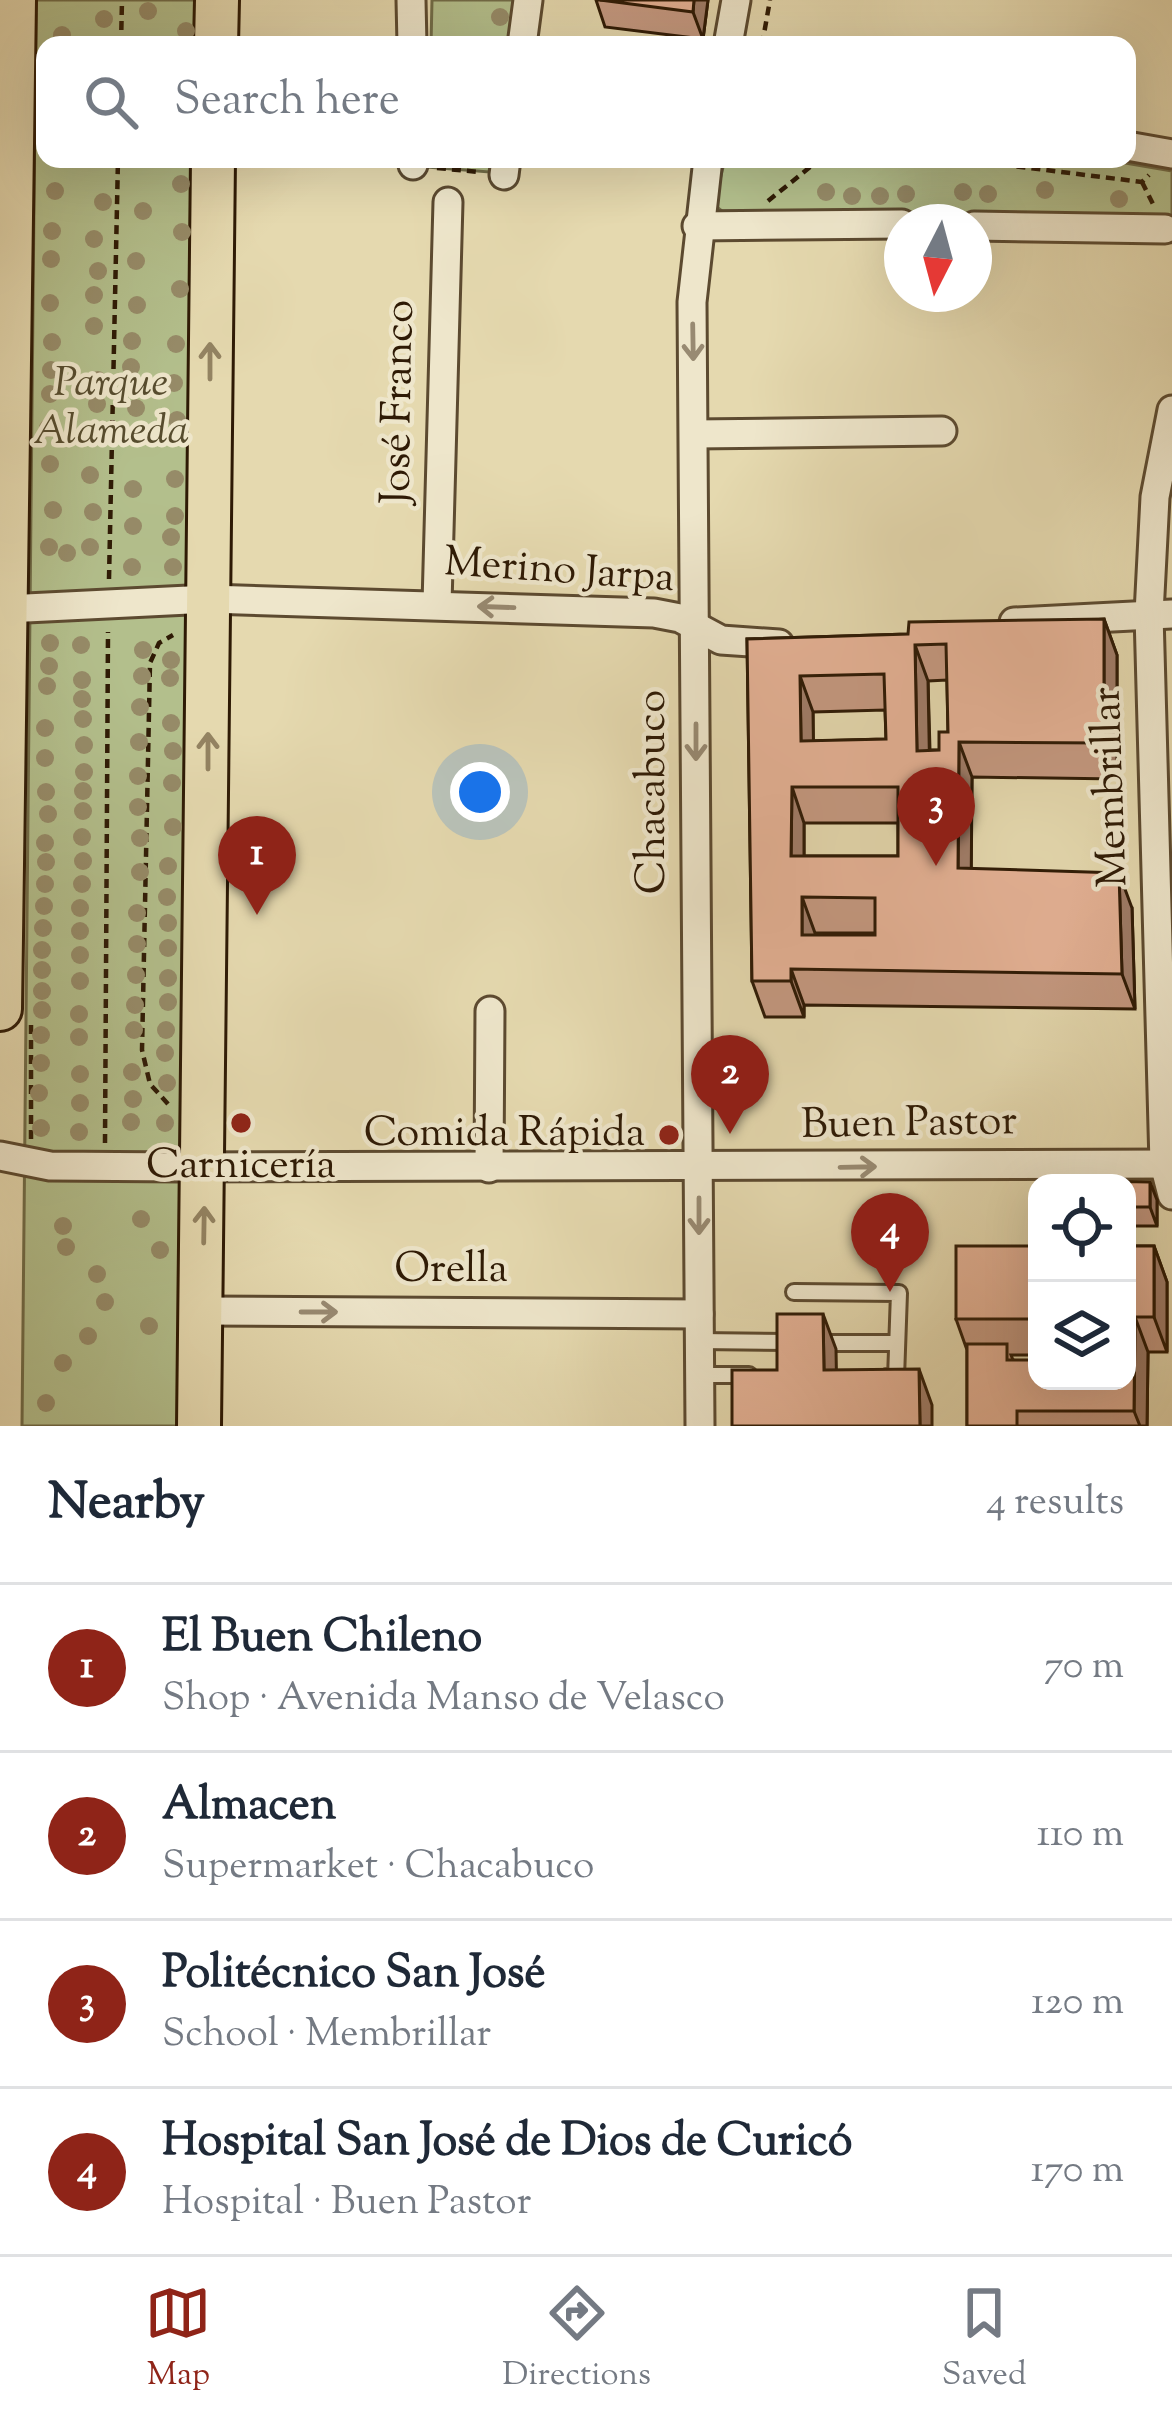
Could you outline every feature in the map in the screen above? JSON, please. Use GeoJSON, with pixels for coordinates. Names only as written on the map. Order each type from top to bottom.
{"type":"FeatureCollection","features":[{"type":"Feature","properties":{"kind":"main road"},"geometry":{"type":"LineString","coordinates":[[216,36],[217,0]]}},
{"type":"Feature","properties":{"kind":"main road"},"geometry":{"type":"LineString","coordinates":[[0,1009],[9,19]]}},
{"type":"Feature","properties":{"kind":"main road"},"geometry":{"type":"LineString","coordinates":[[199,1426],[214,168]]}},
{"type":"Feature","properties":{"kind":"street"},"geometry":{"type":"LineString","coordinates":[[411,0],[412,36]]}},
{"type":"Feature","properties":{"kind":"street"},"geometry":{"type":"LineString","coordinates":[[523,36],[528,0]]}},
{"type":"Feature","properties":{"kind":"street"},"geometry":{"type":"LineString","coordinates":[[730,36],[736,0]]}},
{"type":"Feature","properties":{"kind":"street"},"geometry":{"type":"LineString","coordinates":[[1136,147],[1171,153]]}},
{"type":"Feature","properties":{"kind":"street","name":"Chacabuco"},"geometry":{"type":"LineString","coordinates":[[700,1426],[694,434],[698,226],[707,168]]}},
{"type":"Feature","properties":{"kind":"street","name":"José Franco"},"geometry":{"type":"LineString","coordinates":[[437,604],[448,202]]}},
{"type":"Feature","properties":{"kind":"street"},"geometry":{"type":"LineString","coordinates":[[698,226],[742,221],[884,224]]}},
{"type":"Feature","properties":{"kind":"street"},"geometry":{"type":"LineString","coordinates":[[992,226],[1165,229]]}},
{"type":"Feature","properties":{"kind":"street","name":"Membrillar"},"geometry":{"type":"LineString","coordinates":[[1172,410],[1154,512],[1161,614],[1172,1195]]}},
{"type":"Feature","properties":{"kind":"street"},"geometry":{"type":"LineString","coordinates":[[694,434],[942,430]]}},
{"type":"Feature","properties":{"kind":"street","name":"Merino Jarpa"},"geometry":{"type":"LineString","coordinates":[[6,609],[109,604],[209,616],[437,604],[654,613],[735,643],[799,643]]}},
{"type":"Feature","properties":{"kind":"street"},"geometry":{"type":"LineString","coordinates":[[977,625],[1161,614]]}},
{"type":"Feature","properties":{"kind":"street"},"geometry":{"type":"LineString","coordinates":[[489,1168],[490,1010]]}},
{"type":"Feature","properties":{"kind":"street","name":"Buen Pastor"},"geometry":{"type":"LineString","coordinates":[[0,1156],[50,1166],[698,1169],[1168,1164]]}},
{"type":"Feature","properties":{"kind":"street","name":"Orella"},"geometry":{"type":"LineString","coordinates":[[202,1311],[699,1328]]}},
{"type":"Feature","properties":{"kind":"lane"},"geometry":{"type":"LineString","coordinates":[[794,1292],[899,1293],[896,1378],[876,1377]]}},
{"type":"Feature","properties":{"kind":"lane"},"geometry":{"type":"LineString","coordinates":[[699,1328],[898,1343]]}},
{"type":"Feature","properties":{"kind":"lane"},"geometry":{"type":"LineString","coordinates":[[700,1376],[761,1375]]}},
{"type":"Feature","properties":{"kind":"path"},"geometry":{"type":"LineString","coordinates":[[121,36],[122,0]]}},
{"type":"Feature","properties":{"kind":"path"},"geometry":{"type":"LineString","coordinates":[[764,36],[770,0]]}},
{"type":"Feature","properties":{"kind":"path"},"geometry":{"type":"LineString","coordinates":[[1029,168],[1142,182],[1171,153]]}},
{"type":"Feature","properties":{"kind":"path"},"geometry":{"type":"LineString","coordinates":[[104,1166],[118,168]]}},
{"type":"Feature","properties":{"kind":"path"},"geometry":{"type":"LineString","coordinates":[[742,221],[809,168]]}},
{"type":"Feature","properties":{"kind":"path"},"geometry":{"type":"LineString","coordinates":[[168,1104],[150,1084],[142,1050],[150,662],[159,643],[209,616]]}},
{"type":"Feature","properties":{"kind":"green space","name":"Parque Alameda"},"geometry":{"type":"Polygon","coordinates":[[[36,0],[195,0],[195,36],[36,36],[36,168],[194,168],[179,1426],[22,1426],[36,0]]]}},
{"type":"Feature","properties":{"kind":"green space"},"geometry":{"type":"Polygon","coordinates":[[[432,0],[515,0],[509,36],[431,36],[432,0]]]}},
{"type":"Feature","properties":{"kind":"green space"},"geometry":{"type":"Polygon","coordinates":[[[1136,165],[1172,171],[1172,223],[992,218],[992,204],[884,204],[884,215],[722,211],[714,205],[723,168],[1136,165]]]}},
{"type":"Feature","properties":{"kind":"green space"},"geometry":{"type":"Polygon","coordinates":[[[440,168],[490,168],[489,172],[440,168]]]}},
{"type":"Feature","properties":{"kind":"building"},"geometry":{"type":"Polygon","coordinates":[[[600,0],[694,0],[693,12],[600,0]]]}},
{"type":"Feature","properties":{"kind":"building"},"geometry":{"type":"Polygon","coordinates":[[[1104,619],[1104,743],[959,742],[958,868],[1119,873],[1122,974],[791,969],[791,981],[752,981],[747,639],[908,634],[909,622],[1104,619]],[[946,644],[915,645],[917,751],[939,750],[939,732],[948,732],[946,644]],[[884,674],[800,676],[801,741],[886,739],[884,674]],[[792,787],[791,856],[898,856],[898,787],[792,787]],[[802,897],[802,935],[875,935],[875,898],[802,897]]]}},
{"type":"Feature","properties":{"kind":"building"},"geometry":{"type":"Polygon","coordinates":[[[1136,1182],[1150,1182],[1150,1207],[1136,1207],[1136,1182]]]}},
{"type":"Feature","properties":{"kind":"building"},"geometry":{"type":"Polygon","coordinates":[[[956,1246],[1028,1246],[1028,1319],[956,1319],[956,1246]]]}},
{"type":"Feature","properties":{"kind":"building"},"geometry":{"type":"Polygon","coordinates":[[[1136,1246],[1154,1246],[1154,1317],[1136,1317],[1136,1246]]]}},
{"type":"Feature","properties":{"kind":"building"},"geometry":{"type":"Polygon","coordinates":[[[777,1314],[823,1314],[824,1370],[919,1369],[920,1426],[732,1426],[732,1370],[777,1370],[777,1314]]]}},
{"type":"Feature","properties":{"kind":"building"},"geometry":{"type":"Polygon","coordinates":[[[967,1344],[1007,1344],[1007,1360],[1028,1360],[1028,1390],[1134,1390],[1134,1411],[1017,1411],[1017,1426],[967,1426],[967,1344]]]}},
{"type":"Feature","properties":{"kind":"place","name":"Politécnico San José"},"geometry":{"type":"Point","coordinates":[936,866]}},
{"type":"Feature","properties":{"kind":"place","name":"El Buen Chileno"},"geometry":{"type":"Point","coordinates":[257,915]}},
{"type":"Feature","properties":{"kind":"place","name":"Carnicería"},"geometry":{"type":"Point","coordinates":[241,1123]}},
{"type":"Feature","properties":{"kind":"place","name":"Almacen"},"geometry":{"type":"Point","coordinates":[730,1134]}},
{"type":"Feature","properties":{"kind":"place","name":"Comida Rápida"},"geometry":{"type":"Point","coordinates":[669,1135]}},
{"type":"Feature","properties":{"kind":"place","name":"Hospital San José de Dios de Curicó"},"geometry":{"type":"Point","coordinates":[890,1292]}}]}
